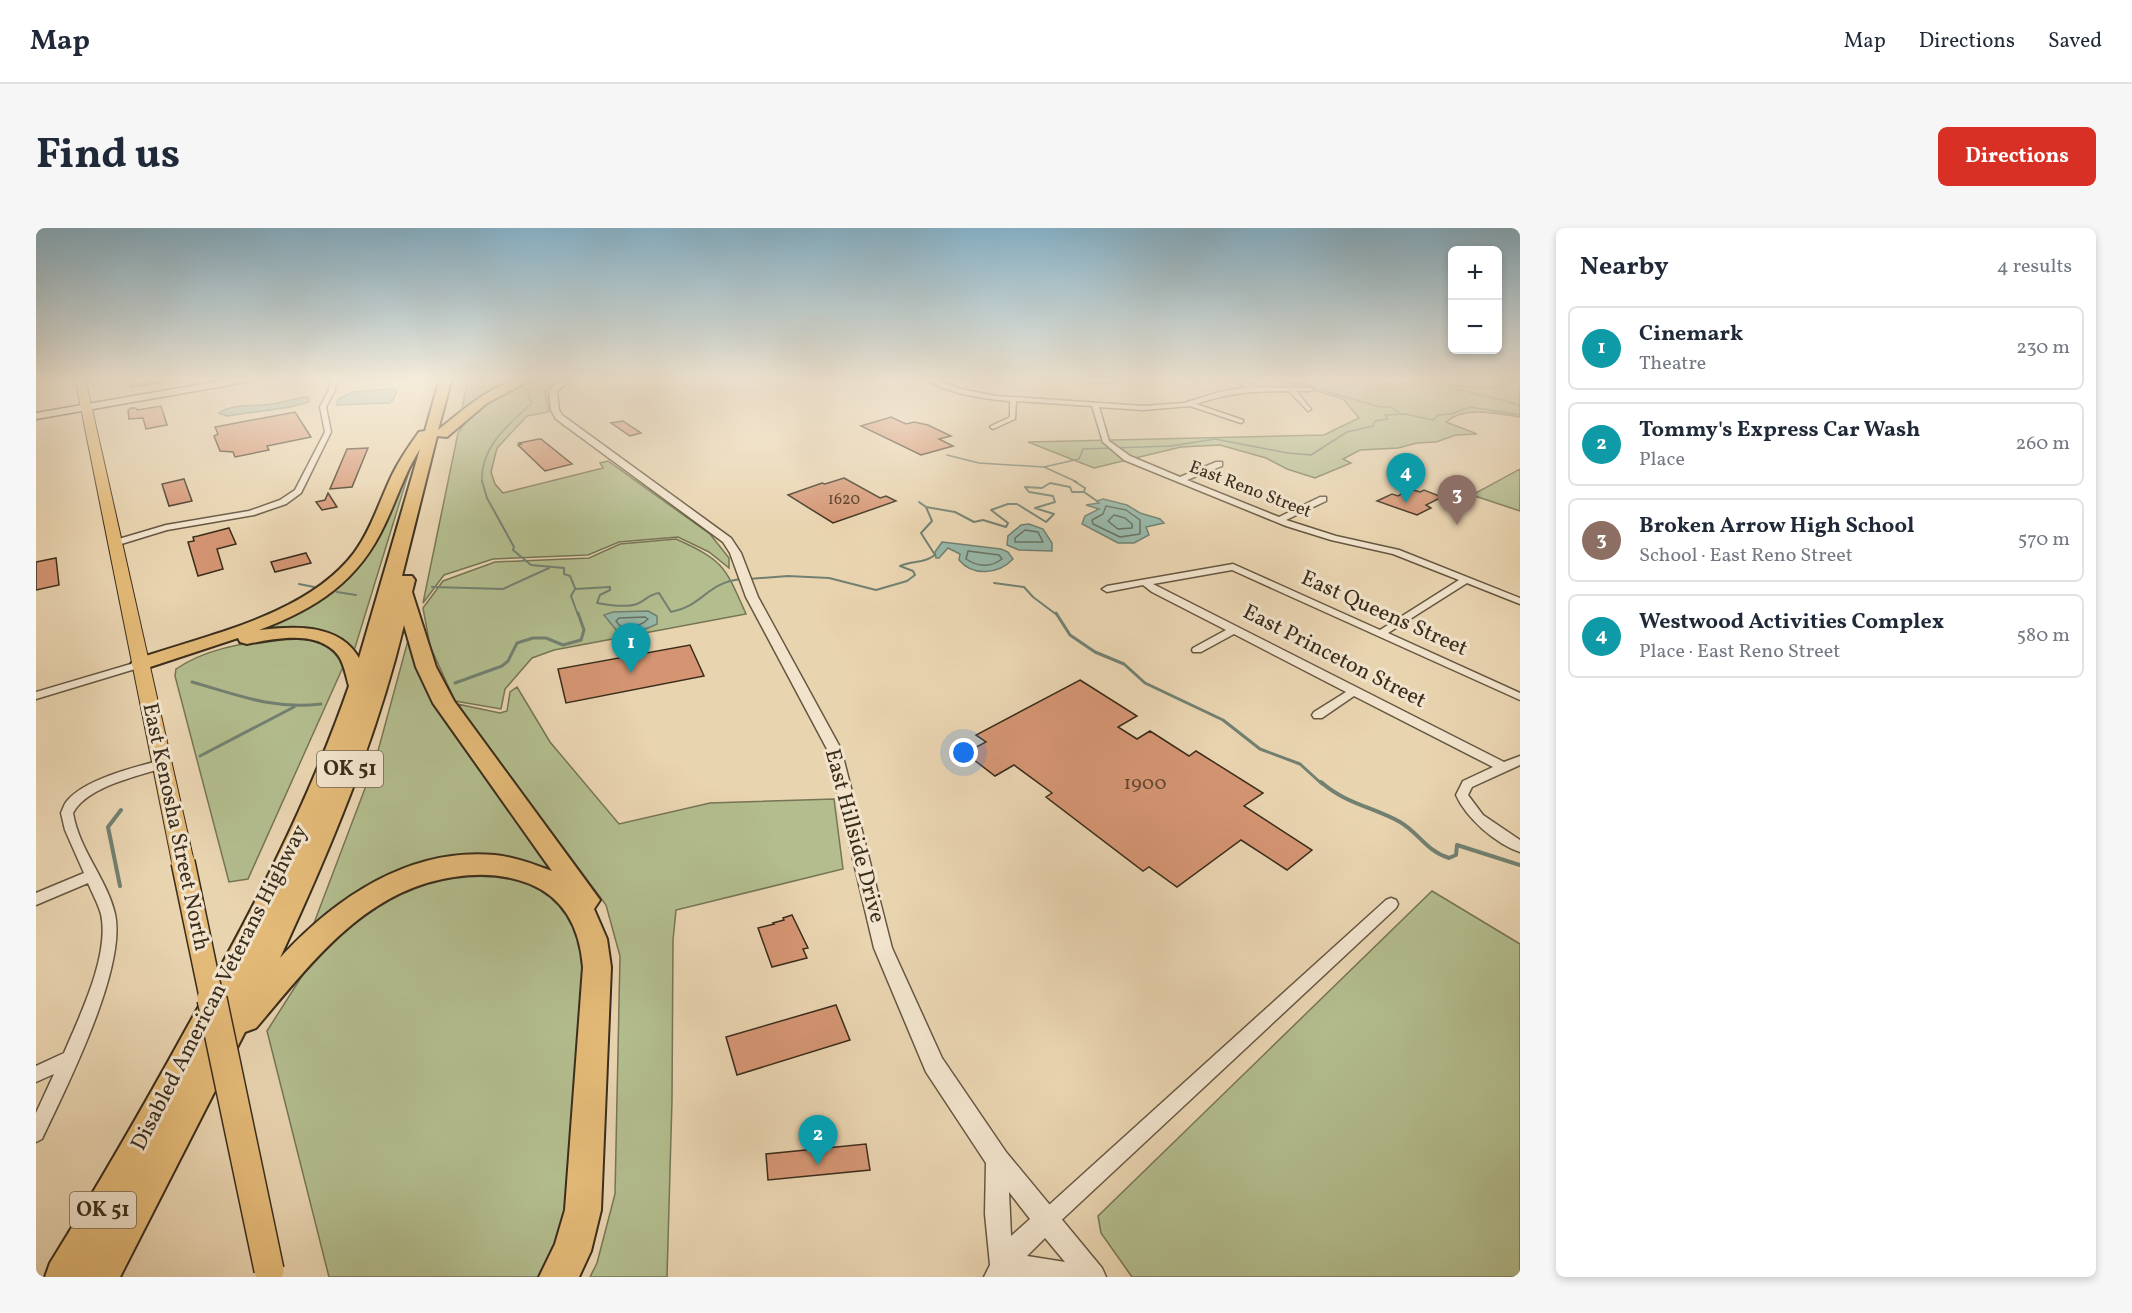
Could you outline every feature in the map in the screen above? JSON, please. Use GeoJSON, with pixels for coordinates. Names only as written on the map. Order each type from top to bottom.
{"type":"FeatureCollection","features":[{"type":"Feature","properties":{"kind":"highway"},"geometry":{"type":"LineString","coordinates":[[141,664],[266,621],[310,599],[341,577],[364,549],[405,463],[437,427]]}},
{"type":"Feature","properties":{"kind":"highway","name":"Disabled American Veterans Highway"},"geometry":{"type":"LineString","coordinates":[[99,1277],[226,1040],[276,940],[346,778],[386,660],[438,427]]}},
{"type":"Feature","properties":{"kind":"highway","name":"Disabled American Veterans Highway"},"geometry":{"type":"LineString","coordinates":[[64,1277],[147,1133],[263,915],[330,768],[360,687],[438,427]]}},
{"type":"Feature","properties":{"kind":"highway"},"geometry":{"type":"LineString","coordinates":[[403,590],[426,667],[444,703],[586,899],[597,915],[604,933],[608,976],[600,1188],[587,1250],[575,1277]]}},
{"type":"Feature","properties":{"kind":"highway"},"geometry":{"type":"LineString","coordinates":[[141,664],[169,661],[256,637],[305,634],[328,639],[345,651],[360,687]]}},
{"type":"Feature","properties":{"kind":"highway"},"geometry":{"type":"LineString","coordinates":[[226,1040],[331,925],[385,889],[431,871],[479,865],[526,871],[561,889],[572,898],[588,920],[597,951],[597,968],[583,1210],[572,1251],[558,1277]]}},
{"type":"Feature","properties":{"kind":"main road","name":"East Kenosha Street North"},"geometry":{"type":"LineString","coordinates":[[91,427],[270,1274]]}},
{"type":"Feature","properties":{"kind":"street"},"geometry":{"type":"LineString","coordinates":[[115,543],[251,513],[290,498],[298,490],[328,432],[327,427]]}},
{"type":"Feature","properties":{"kind":"street","name":"East Hillside Drive"},"geometry":{"type":"LineString","coordinates":[[574,427],[727,540],[735,549],[744,579],[834,749],[880,938],[934,1065],[998,1160],[1092,1276]]}},
{"type":"Feature","properties":{"kind":"street","name":"East Reno Street"},"geometry":{"type":"LineString","coordinates":[[1103,427],[1111,447],[1133,461],[1279,520],[1334,538],[1396,552],[1520,601]]}},
{"type":"Feature","properties":{"kind":"street"},"geometry":{"type":"LineString","coordinates":[[1179,480],[1219,464]]}},
{"type":"Feature","properties":{"kind":"street"},"geometry":{"type":"LineString","coordinates":[[1279,520],[1323,499]]}},
{"type":"Feature","properties":{"kind":"street","name":"East Queens Street"},"geometry":{"type":"LineString","coordinates":[[1146,583],[1233,567],[1520,697]]}},
{"type":"Feature","properties":{"kind":"street"},"geometry":{"type":"LineString","coordinates":[[1380,634],[1466,580]]}},
{"type":"Feature","properties":{"kind":"street"},"geometry":{"type":"LineString","coordinates":[[1107,589],[1146,583]]}},
{"type":"Feature","properties":{"kind":"street","name":"East Princeton Street"},"geometry":{"type":"LineString","coordinates":[[1146,583],[1155,590],[1503,767]]}},
{"type":"Feature","properties":{"kind":"street"},"geometry":{"type":"LineString","coordinates":[[1197,650],[1234,630]]}},
{"type":"Feature","properties":{"kind":"street"},"geometry":{"type":"LineString","coordinates":[[36,696],[141,664]]}},
{"type":"Feature","properties":{"kind":"street"},"geometry":{"type":"LineString","coordinates":[[1318,715],[1354,690]]}},
{"type":"Feature","properties":{"kind":"street"},"geometry":{"type":"LineString","coordinates":[[1520,760],[1467,784],[1462,795],[1475,814],[1520,847]]}},
{"type":"Feature","properties":{"kind":"street"},"geometry":{"type":"LineString","coordinates":[[36,1133],[70,1059],[104,973],[108,942],[109,917],[93,875],[69,825],[67,813],[75,801],[89,791],[162,764]]}},
{"type":"Feature","properties":{"kind":"street"},"geometry":{"type":"LineString","coordinates":[[36,899],[93,875]]}},
{"type":"Feature","properties":{"kind":"street"},"geometry":{"type":"LineString","coordinates":[[1000,1272],[1023,1241],[1391,903]]}},
{"type":"Feature","properties":{"kind":"street"},"geometry":{"type":"LineString","coordinates":[[36,1074],[70,1059]]}},
{"type":"Feature","properties":{"kind":"street"},"geometry":{"type":"LineString","coordinates":[[998,1160],[1000,1272]]}},
{"type":"Feature","properties":{"kind":"street"},"geometry":{"type":"LineString","coordinates":[[1000,1272],[1045,1270],[1064,1275],[1092,1276]]}},
{"type":"Feature","properties":{"kind":"green space"},"geometry":{"type":"Polygon","coordinates":[[[463,427],[517,427],[497,448],[491,472],[495,484],[503,493],[603,468],[600,463],[608,461],[710,534],[729,558],[729,568],[709,552],[678,537],[619,542],[588,555],[493,559],[444,575],[423,603],[458,433],[463,427]]]}},
{"type":"Feature","properties":{"kind":"green space"},"geometry":{"type":"Polygon","coordinates":[[[1341,427],[1459,427],[1477,434],[1456,435],[1436,442],[1417,443],[1398,448],[1360,450],[1343,459],[1351,463],[1315,478],[1287,469],[1266,458],[1220,445],[1181,447],[1094,468],[1028,442],[1324,435],[1341,427]]]}},
{"type":"Feature","properties":{"kind":"green space"},"geometry":{"type":"Polygon","coordinates":[[[412,462],[354,651],[341,641],[314,632],[285,631],[239,636],[342,582],[365,560],[412,462]]]}},
{"type":"Feature","properties":{"kind":"green space"},"geometry":{"type":"Polygon","coordinates":[[[1520,469],[1520,511],[1472,495],[1520,469]]]}},
{"type":"Feature","properties":{"kind":"green space"},"geometry":{"type":"Polygon","coordinates":[[[676,539],[705,553],[722,567],[746,614],[554,650],[532,658],[505,689],[501,709],[455,701],[430,646],[423,608],[443,581],[495,562],[589,558],[620,544],[676,539]]]}},
{"type":"Feature","properties":{"kind":"green space"},"geometry":{"type":"Polygon","coordinates":[[[410,633],[419,660],[563,874],[467,860],[311,931],[375,762],[410,633]]]}},
{"type":"Feature","properties":{"kind":"green space"},"geometry":{"type":"Polygon","coordinates":[[[285,637],[320,643],[334,652],[343,667],[248,879],[229,882],[175,676],[176,669],[215,651],[285,637]]]}},
{"type":"Feature","properties":{"kind":"green space"},"geometry":{"type":"Polygon","coordinates":[[[517,687],[550,742],[619,824],[710,803],[834,799],[843,869],[676,910],[673,940],[672,1100],[667,1277],[590,1277],[597,1263],[615,1194],[620,956],[606,905],[457,704],[500,713],[507,711],[510,692],[517,687]]]}},
{"type":"Feature","properties":{"kind":"green space"},"geometry":{"type":"Polygon","coordinates":[[[485,870],[521,878],[554,893],[583,940],[585,975],[574,1175],[562,1236],[542,1277],[329,1277],[267,1031],[316,954],[359,914],[408,886],[485,870]]]}},
{"type":"Feature","properties":{"kind":"green space"},"geometry":{"type":"Polygon","coordinates":[[[1432,891],[1520,944],[1520,1277],[1132,1277],[1101,1233],[1098,1216],[1432,891]]]}},
{"type":"Feature","properties":{"kind":"water"},"geometry":{"type":"Polygon","coordinates":[[[1103,499],[1127,505],[1140,513],[1160,519],[1164,523],[1146,527],[1149,535],[1134,543],[1118,543],[1082,524],[1085,516],[1099,509],[1086,505],[1099,503],[1097,501],[1103,499]]]}},
{"type":"Feature","properties":{"kind":"water"},"geometry":{"type":"Polygon","coordinates":[[[1029,524],[1043,529],[1052,543],[1052,551],[1019,550],[1007,545],[1008,536],[1021,525],[1029,524]]]}},
{"type":"Feature","properties":{"kind":"water"},"geometry":{"type":"Polygon","coordinates":[[[942,542],[1001,549],[1008,552],[1013,559],[1001,568],[979,571],[965,565],[959,560],[960,554],[948,548],[939,558],[936,558],[935,552],[942,542]]]}},
{"type":"Feature","properties":{"kind":"water"},"geometry":{"type":"Polygon","coordinates":[[[648,611],[657,616],[657,624],[633,632],[617,631],[604,615],[613,612],[648,611]]]}},
{"type":"Feature","properties":{"kind":"building"},"geometry":{"type":"Polygon","coordinates":[[[215,427],[305,427],[311,437],[267,446],[269,450],[235,457],[233,452],[220,451],[214,436],[218,434],[215,427]]]}},
{"type":"Feature","properties":{"kind":"building"},"geometry":{"type":"Polygon","coordinates":[[[617,427],[632,427],[641,433],[630,436],[617,427]]]}},
{"type":"Feature","properties":{"kind":"building"},"geometry":{"type":"Polygon","coordinates":[[[863,427],[932,427],[951,436],[939,439],[953,446],[921,455],[863,427]]]}},
{"type":"Feature","properties":{"kind":"building"},"geometry":{"type":"Polygon","coordinates":[[[541,439],[572,464],[545,471],[518,445],[541,439]]]}},
{"type":"Feature","properties":{"kind":"building"},"geometry":{"type":"Polygon","coordinates":[[[368,448],[352,487],[330,489],[347,449],[368,448]]]}},
{"type":"Feature","properties":{"kind":"building"},"geometry":{"type":"Polygon","coordinates":[[[844,478],[880,498],[886,496],[896,501],[833,523],[788,495],[822,483],[844,478]]]}},
{"type":"Feature","properties":{"kind":"building"},"geometry":{"type":"Polygon","coordinates":[[[184,479],[192,501],[169,506],[162,484],[184,479]]]}},
{"type":"Feature","properties":{"kind":"building"},"geometry":{"type":"Polygon","coordinates":[[[1410,489],[1420,492],[1424,490],[1442,497],[1426,505],[1431,508],[1417,515],[1377,501],[1392,494],[1398,496],[1410,489]]]}},
{"type":"Feature","properties":{"kind":"building"},"geometry":{"type":"Polygon","coordinates":[[[328,493],[337,507],[322,510],[316,502],[325,500],[328,493]]]}},
{"type":"Feature","properties":{"kind":"building"},"geometry":{"type":"Polygon","coordinates":[[[229,528],[236,544],[217,549],[223,569],[198,576],[188,542],[194,541],[193,537],[229,528]]]}},
{"type":"Feature","properties":{"kind":"building"},"geometry":{"type":"Polygon","coordinates":[[[306,553],[311,563],[275,572],[271,562],[306,553]]]}},
{"type":"Feature","properties":{"kind":"building"},"geometry":{"type":"Polygon","coordinates":[[[56,558],[59,585],[36,590],[36,562],[56,558]]]}},
{"type":"Feature","properties":{"kind":"building"},"geometry":{"type":"Polygon","coordinates":[[[690,645],[704,676],[566,703],[558,669],[690,645]]]}},
{"type":"Feature","properties":{"kind":"building"},"geometry":{"type":"Polygon","coordinates":[[[1080,680],[1137,716],[1118,727],[1137,739],[1150,731],[1189,756],[1196,751],[1263,793],[1244,806],[1312,850],[1287,870],[1241,840],[1177,887],[1149,867],[1143,871],[1046,797],[1052,793],[1014,765],[995,776],[965,753],[986,742],[976,735],[1080,680]]]}},
{"type":"Feature","properties":{"kind":"building"},"geometry":{"type":"Polygon","coordinates":[[[792,915],[808,948],[803,949],[807,958],[772,967],[758,928],[774,924],[792,915]]]}},
{"type":"Feature","properties":{"kind":"building"},"geometry":{"type":"Polygon","coordinates":[[[836,1005],[850,1040],[737,1075],[726,1037],[836,1005]]]}},
{"type":"Feature","properties":{"kind":"building"},"geometry":{"type":"Polygon","coordinates":[[[866,1144],[870,1170],[768,1180],[766,1154],[866,1144]]]}},
{"type":"Feature","properties":{"kind":"waterway"},"geometry":{"type":"LineString","coordinates":[[482,481],[486,458],[506,427]]}},
{"type":"Feature","properties":{"kind":"waterway"},"geometry":{"type":"LineString","coordinates":[[1044,467],[1079,459],[1083,449],[1171,446],[1215,439],[1288,453],[1311,455],[1347,432],[1369,427]]}},
{"type":"Feature","properties":{"kind":"waterway"},"geometry":{"type":"LineString","coordinates":[[947,455],[979,463],[1044,467]]}},
{"type":"Feature","properties":{"kind":"waterway"},"geometry":{"type":"LineString","coordinates":[[1044,467],[1077,482]]}},
{"type":"Feature","properties":{"kind":"waterway"},"geometry":{"type":"LineString","coordinates":[[482,481],[487,498],[514,547],[513,550],[531,565],[564,568],[564,574],[570,576],[575,588]]}},
{"type":"Feature","properties":{"kind":"waterway"},"geometry":{"type":"LineString","coordinates":[[1074,481],[1085,488],[1084,492]]}},
{"type":"Feature","properties":{"kind":"waterway"},"geometry":{"type":"LineString","coordinates":[[926,507],[955,512],[974,522],[983,520],[1006,527],[1008,523],[991,510],[1008,504],[1017,504],[1046,522],[1054,514],[1035,508],[1055,502],[1053,496],[1029,492],[1025,487],[1042,488],[1050,483],[1070,487],[1072,492],[1084,492]]}},
{"type":"Feature","properties":{"kind":"waterway"},"geometry":{"type":"LineString","coordinates":[[1084,492],[1097,501]]}},
{"type":"Feature","properties":{"kind":"waterway"},"geometry":{"type":"LineString","coordinates":[[919,502],[926,507]]}},
{"type":"Feature","properties":{"kind":"waterway"},"geometry":{"type":"LineString","coordinates":[[748,579],[788,576],[829,578],[876,590],[907,581],[915,575],[913,571],[900,566],[926,560],[935,555],[921,533],[932,521],[926,507]]}},
{"type":"Feature","properties":{"kind":"waterway"},"geometry":{"type":"LineString","coordinates":[[432,587],[503,589],[549,568]]}},
{"type":"Feature","properties":{"kind":"waterway"},"geometry":{"type":"LineString","coordinates":[[578,615],[571,596],[575,589],[610,587],[610,590],[600,595],[597,603],[617,606],[637,604],[659,593],[671,612],[691,605],[720,585],[741,579]]}},
{"type":"Feature","properties":{"kind":"waterway"},"geometry":{"type":"LineString","coordinates":[[994,583],[1024,587],[1033,597],[1057,615]]}},
{"type":"Feature","properties":{"kind":"waterway"},"geometry":{"type":"LineString","coordinates":[[299,584],[314,587]]}},
{"type":"Feature","properties":{"kind":"waterway"},"geometry":{"type":"LineString","coordinates":[[337,592],[356,595]]}},
{"type":"Feature","properties":{"kind":"waterway"},"geometry":{"type":"LineString","coordinates":[[455,683],[502,666],[508,661],[517,643],[533,638],[546,638],[563,645],[581,640],[584,630],[578,613]]}},
{"type":"Feature","properties":{"kind":"waterway"},"geometry":{"type":"LineString","coordinates":[[1056,613],[1070,635],[1095,652],[1124,664],[1145,683],[1223,720],[1260,749],[1300,764],[1322,784]]}},
{"type":"Feature","properties":{"kind":"waterway"},"geometry":{"type":"LineString","coordinates":[[192,682],[271,703],[321,704]]}},
{"type":"Feature","properties":{"kind":"waterway"},"geometry":{"type":"LineString","coordinates":[[200,756],[294,707]]}},
{"type":"Feature","properties":{"kind":"waterway"},"geometry":{"type":"LineString","coordinates":[[1321,782],[1340,795],[1400,822],[1441,855],[1449,858],[1456,855],[1457,845],[1520,865]]}},
{"type":"Feature","properties":{"kind":"waterway"},"geometry":{"type":"LineString","coordinates":[[120,886],[108,827],[121,810]]}},
{"type":"Feature","properties":{"kind":"place","name":"Westwood Activities Complex"},"geometry":{"type":"Point","coordinates":[1406,503]}},
{"type":"Feature","properties":{"kind":"place","name":"Broken Arrow High School"},"geometry":{"type":"Point","coordinates":[1457,525]}},
{"type":"Feature","properties":{"kind":"place","name":"Cinemark"},"geometry":{"type":"Point","coordinates":[631,673]}},
{"type":"Feature","properties":{"kind":"place","name":"Tommy's Express Car Wash"},"geometry":{"type":"Point","coordinates":[818,1165]}}]}
